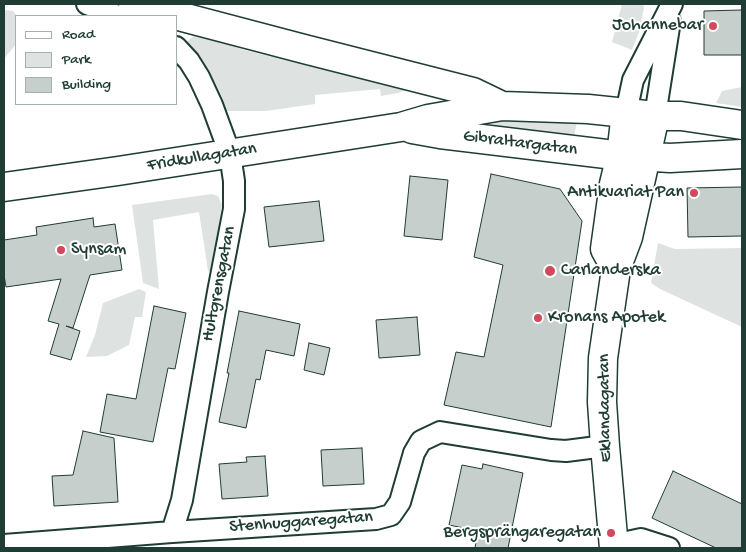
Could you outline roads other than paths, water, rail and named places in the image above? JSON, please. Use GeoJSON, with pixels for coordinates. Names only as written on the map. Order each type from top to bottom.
{"type":"FeatureCollection","features":[{"type":"Feature","properties":{"kind":"street"},"geometry":{"type":"LineString","coordinates":[[87,4],[115,15]]}},
{"type":"Feature","properties":{"kind":"street","name":"Gibraltargatan"},"geometry":{"type":"LineString","coordinates":[[133,4],[174,15]]}},
{"type":"Feature","properties":{"kind":"street","name":"Eklandagatan"},"geometry":{"type":"LineString","coordinates":[[633,156],[626,112],[633,80],[672,4]]}},
{"type":"Feature","properties":{"kind":"street","name":"Eklandagatan"},"geometry":{"type":"LineString","coordinates":[[613,546],[602,402],[603,358],[616,269],[606,249],[614,184],[633,156],[655,116],[672,4]]}},
{"type":"Feature","properties":{"kind":"street","name":"Gibraltargatan"},"geometry":{"type":"LineString","coordinates":[[178,16],[473,92],[502,106]]}},
{"type":"Feature","properties":{"kind":"street","name":"Hultgrensgatan"},"geometry":{"type":"LineString","coordinates":[[172,532],[182,500],[234,209],[234,181],[230,154],[212,105],[198,77],[184,54],[178,49]]}},
{"type":"Feature","properties":{"kind":"street","name":"Gibraltargatan"},"geometry":{"type":"LineString","coordinates":[[401,127],[428,119],[502,106],[588,109],[655,116],[682,116],[742,124]]}},
{"type":"Feature","properties":{"kind":"street","name":"Gibraltargatan"},"geometry":{"type":"LineString","coordinates":[[401,127],[481,140],[633,156],[670,158],[742,154]]}},
{"type":"Feature","properties":{"kind":"street","name":"Fridkullagatan"},"geometry":{"type":"LineString","coordinates":[[4,187],[401,127]]}},
{"type":"Feature","properties":{"kind":"street","name":"Stenhuggaregatan"},"geometry":{"type":"LineString","coordinates":[[4,545],[376,519],[391,515],[400,502],[414,453],[421,441],[440,432],[551,450],[566,451],[605,446]]}},
{"type":"Feature","properties":{"kind":"street"},"geometry":{"type":"LineString","coordinates":[[613,546],[641,539],[669,548]]}},
{"type":"Feature","properties":{"kind":"place","name":"Johannebar"},"geometry":{"type":"Point","coordinates":[713,26]}},
{"type":"Feature","properties":{"kind":"place","name":"Antikvariat Pan"},"geometry":{"type":"Point","coordinates":[694,193]}},
{"type":"Feature","properties":{"kind":"place","name":"Synsam"},"geometry":{"type":"Point","coordinates":[61,250]}},
{"type":"Feature","properties":{"kind":"place","name":"Carlanderska"},"geometry":{"type":"Point","coordinates":[550,271]}},
{"type":"Feature","properties":{"kind":"place","name":"Kronans Apotek"},"geometry":{"type":"Point","coordinates":[538,318]}},
{"type":"Feature","properties":{"kind":"place","name":"Bergsprängaregatan"},"geometry":{"type":"Point","coordinates":[611,533]}}]}
